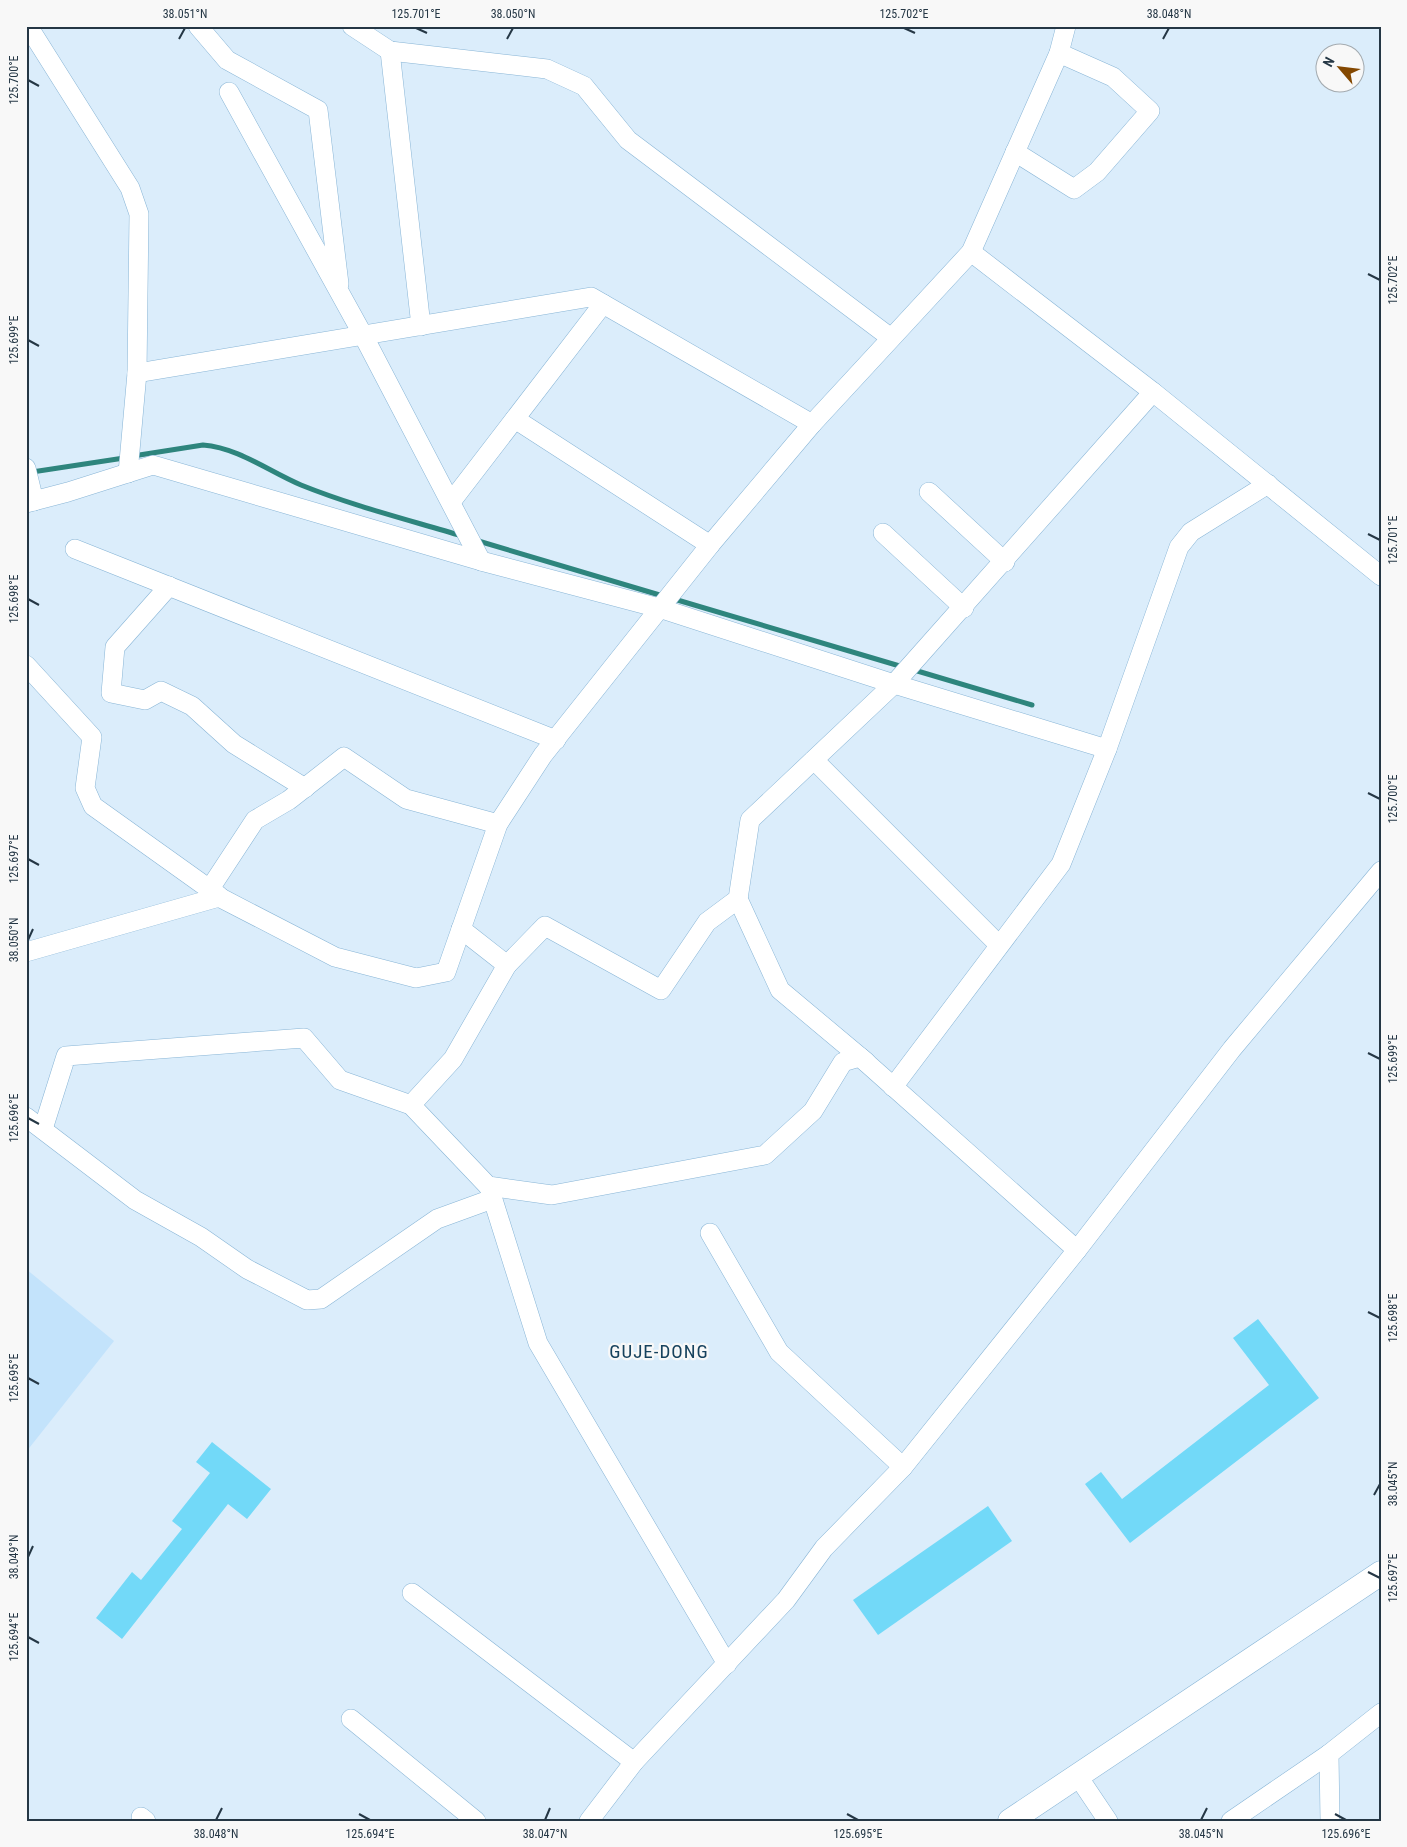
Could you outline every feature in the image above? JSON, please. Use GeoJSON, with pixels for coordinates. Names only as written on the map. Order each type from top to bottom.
{"type":"FeatureCollection","features":[{"type":"Feature","properties":{"kind":"main road"},"geometry":{"type":"LineString","coordinates":[[1010,1821],[1381,1573]]}},
{"type":"Feature","properties":{"kind":"street"},"geometry":{"type":"LineString","coordinates":[[28,26],[130,188],[139,214],[137,373],[128,473]]}},
{"type":"Feature","properties":{"kind":"street"},"geometry":{"type":"LineString","coordinates":[[198,26],[228,60],[318,110],[340,294]]}},
{"type":"Feature","properties":{"kind":"street"},"geometry":{"type":"LineString","coordinates":[[352,26],[390,51],[547,69],[584,86],[628,140],[891,338]]}},
{"type":"Feature","properties":{"kind":"street"},"geometry":{"type":"LineString","coordinates":[[26,665],[92,737],[85,788],[93,806],[214,893],[335,957],[416,978],[446,972],[498,824],[543,755],[710,545],[812,424],[971,252],[1059,52],[1066,26]]}},
{"type":"Feature","properties":{"kind":"street"},"geometry":{"type":"LineString","coordinates":[[390,51],[421,326]]}},
{"type":"Feature","properties":{"kind":"street"},"geometry":{"type":"LineString","coordinates":[[1015,152],[1074,189],[1097,172],[1150,111],[1113,77],[1059,52]]}},
{"type":"Feature","properties":{"kind":"street"},"geometry":{"type":"LineString","coordinates":[[229,92],[363,335],[481,561]]}},
{"type":"Feature","properties":{"kind":"street"},"geometry":{"type":"LineString","coordinates":[[971,252],[1153,392],[1381,576]]}},
{"type":"Feature","properties":{"kind":"street"},"geometry":{"type":"LineString","coordinates":[[137,373],[591,297],[812,424]]}},
{"type":"Feature","properties":{"kind":"street"},"geometry":{"type":"LineString","coordinates":[[451,502],[603,304]]}},
{"type":"Feature","properties":{"kind":"street"},"geometry":{"type":"LineString","coordinates":[[1077,1250],[860,1057],[780,990],[738,899],[750,820],[894,684],[1005,562],[1153,392]]}},
{"type":"Feature","properties":{"kind":"street"},"geometry":{"type":"LineString","coordinates":[[515,419],[710,545]]}},
{"type":"Feature","properties":{"kind":"street"},"geometry":{"type":"LineString","coordinates":[[26,468],[30,502],[153,465],[481,561],[665,601],[894,684],[1107,749]]}},
{"type":"Feature","properties":{"kind":"street"},"geometry":{"type":"LineString","coordinates":[[893,1087],[1060,864],[1107,749],[1179,547],[1191,532],[1268,484]]}},
{"type":"Feature","properties":{"kind":"street"},"geometry":{"type":"LineString","coordinates":[[929,492],[1005,562]]}},
{"type":"Feature","properties":{"kind":"street"},"geometry":{"type":"LineString","coordinates":[[883,533],[964,608]]}},
{"type":"Feature","properties":{"kind":"street"},"geometry":{"type":"LineString","coordinates":[[75,548],[556,740]]}},
{"type":"Feature","properties":{"kind":"street"},"geometry":{"type":"LineString","coordinates":[[169,586],[115,647],[112,694],[145,700],[162,691],[192,706],[234,744],[305,788]]}},
{"type":"Feature","properties":{"kind":"street"},"geometry":{"type":"LineString","coordinates":[[26,952],[214,893],[255,820],[289,800],[344,757],[406,798],[498,824]]}},
{"type":"Feature","properties":{"kind":"street"},"geometry":{"type":"LineString","coordinates":[[814,760],[1000,945]]}},
{"type":"Feature","properties":{"kind":"street"},"geometry":{"type":"LineString","coordinates":[[589,1821],[634,1762],[786,1600],[824,1548],[903,1467],[1077,1250],[1232,1049],[1381,871]]}},
{"type":"Feature","properties":{"kind":"street"},"geometry":{"type":"LineString","coordinates":[[411,1105],[453,1059],[507,965],[545,926],[661,990],[707,922],[738,899]]}},
{"type":"Feature","properties":{"kind":"street"},"geometry":{"type":"LineString","coordinates":[[461,929],[507,965]]}},
{"type":"Feature","properties":{"kind":"street"},"geometry":{"type":"LineString","coordinates":[[43,1129],[66,1056],[304,1038],[340,1080],[411,1105],[490,1192],[538,1343],[727,1664]]}},
{"type":"Feature","properties":{"kind":"street"},"geometry":{"type":"LineString","coordinates":[[26,1116],[135,1200],[201,1236],[247,1269],[307,1300],[321,1299],[437,1219],[490,1192],[552,1195],[765,1155],[813,1111],[843,1062],[860,1057]]}},
{"type":"Feature","properties":{"kind":"street"},"geometry":{"type":"LineString","coordinates":[[710,1233],[779,1352],[903,1467]]}},
{"type":"Feature","properties":{"kind":"street"},"geometry":{"type":"LineString","coordinates":[[412,1593],[634,1762]]}},
{"type":"Feature","properties":{"kind":"street"},"geometry":{"type":"LineString","coordinates":[[1231,1821],[1329,1754],[1381,1713]]}},
{"type":"Feature","properties":{"kind":"street"},"geometry":{"type":"LineString","coordinates":[[351,1719],[476,1821]]}},
{"type":"Feature","properties":{"kind":"street"},"geometry":{"type":"LineString","coordinates":[[1329,1754],[1330,1821]]}},
{"type":"Feature","properties":{"kind":"street"},"geometry":{"type":"LineString","coordinates":[[1077,1775],[1108,1821]]}},
{"type":"Feature","properties":{"kind":"shaded area"},"geometry":{"type":"Polygon","coordinates":[[[26,1269],[114,1341],[26,1452],[26,1269]]]}},
{"type":"Feature","properties":{"kind":"building"},"geometry":{"type":"Polygon","coordinates":[[[1258,1319],[1319,1398],[1130,1543],[1085,1484],[1101,1472],[1122,1499],[1269,1385],[1233,1338],[1258,1319]]]}},
{"type":"Feature","properties":{"kind":"building"},"geometry":{"type":"Polygon","coordinates":[[[212,1442],[271,1489],[247,1519],[228,1504],[122,1639],[96,1618],[132,1572],[141,1580],[182,1529],[172,1521],[210,1473],[196,1462],[212,1442]]]}},
{"type":"Feature","properties":{"kind":"building"},"geometry":{"type":"Polygon","coordinates":[[[988,1506],[1012,1541],[878,1635],[853,1600],[988,1506]]]}},
{"type":"Feature","properties":{"kind":"waterway"},"geometry":{"type":"LineString","coordinates":[[133,456],[203,445],[216,447],[241,455],[321,493],[462,536]]}},
{"type":"Feature","properties":{"kind":"waterway"},"geometry":{"type":"LineString","coordinates":[[32,472],[124,458]]}},
{"type":"Feature","properties":{"kind":"waterway"},"geometry":{"type":"LineString","coordinates":[[475,540],[663,596]]}},
{"type":"Feature","properties":{"kind":"waterway"},"geometry":{"type":"LineString","coordinates":[[674,599],[903,667]]}},
{"type":"Feature","properties":{"kind":"waterway"},"geometry":{"type":"LineString","coordinates":[[914,670],[1032,705]]}},
{"type":"Feature","properties":{"kind":"district","name":"GUJE-DONG"},"geometry":{"type":"Point","coordinates":[659,1351]}}]}
